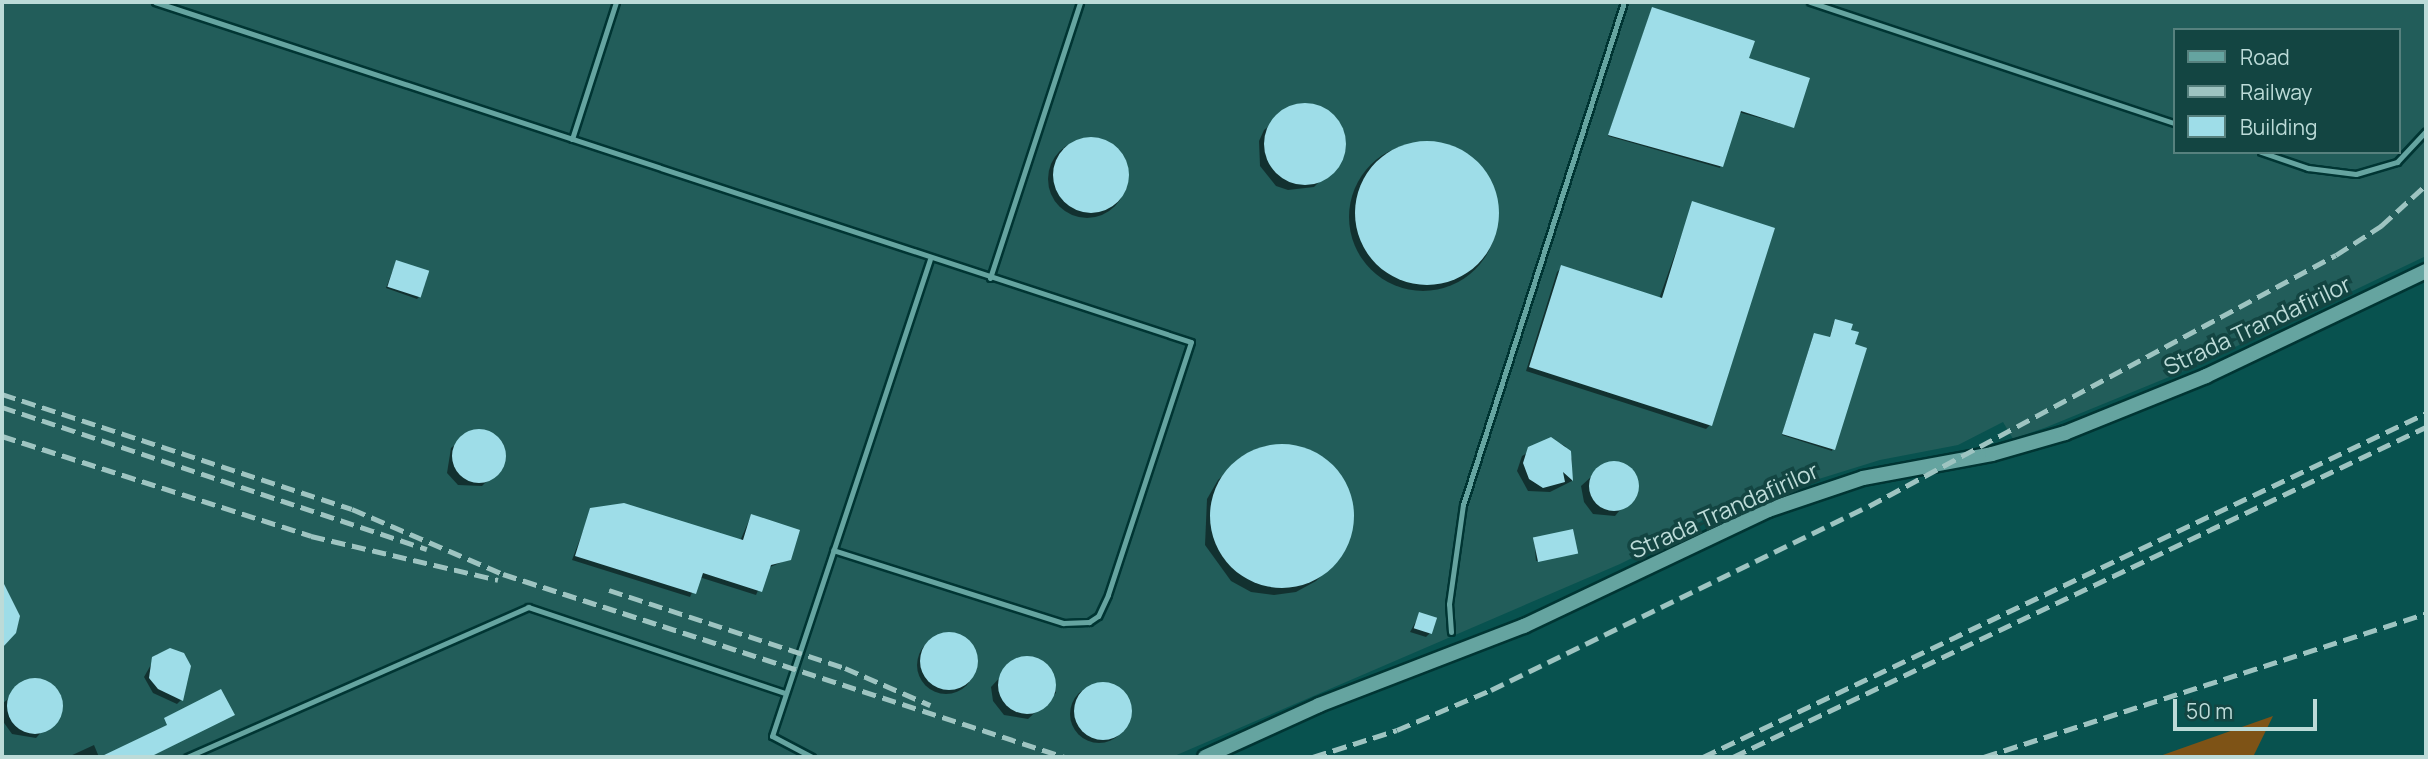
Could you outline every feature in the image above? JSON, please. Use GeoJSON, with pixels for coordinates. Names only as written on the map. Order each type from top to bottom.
{"type":"FeatureCollection","features":[{"type":"Feature","properties":{"kind":"main road","name":"Strada Trandafirilor"},"geometry":{"type":"LineString","coordinates":[[1205,757],[1319,705],[1524,626],[1779,506],[1863,478],[1992,454],[2065,433],[2206,376],[2426,271]]}},
{"type":"Feature","properties":{"kind":"lane"},"geometry":{"type":"LineString","coordinates":[[155,2],[930,259],[1191,342],[1104,607],[1089,622],[1063,623],[833,550]]}},
{"type":"Feature","properties":{"kind":"lane"},"geometry":{"type":"LineString","coordinates":[[572,139],[617,2]]}},
{"type":"Feature","properties":{"kind":"lane"},"geometry":{"type":"LineString","coordinates":[[990,278],[1080,2]]}},
{"type":"Feature","properties":{"kind":"lane"},"geometry":{"type":"LineString","coordinates":[[1451,632],[1449,604],[1463,505],[1624,2]]}},
{"type":"Feature","properties":{"kind":"lane"},"geometry":{"type":"LineString","coordinates":[[1810,2],[2172,122]]}},
{"type":"Feature","properties":{"kind":"lane"},"geometry":{"type":"LineString","coordinates":[[2268,154],[2308,168],[2356,174],[2397,162],[2426,131]]}},
{"type":"Feature","properties":{"kind":"lane"},"geometry":{"type":"LineString","coordinates":[[812,757],[772,736],[930,259]]}},
{"type":"Feature","properties":{"kind":"lane"},"geometry":{"type":"LineString","coordinates":[[187,757],[527,607],[785,693]]}},
{"type":"Feature","properties":{"kind":"shaded area"},"geometry":{"type":"Polygon","coordinates":[[[2,2],[2426,2],[2426,256],[2191,368],[2047,427],[2013,439],[2003,422],[1958,445],[1880,460],[1793,487],[1790,480],[1727,503],[1687,531],[1620,564],[1172,757],[2,757],[2,2]]]}},
{"type":"Feature","properties":{"kind":"shaded area"},"geometry":{"type":"Polygon","coordinates":[[[2273,716],[2253,757],[2157,757],[2273,716]]]}},
{"type":"Feature","properties":{"kind":"building"},"geometry":{"type":"Polygon","coordinates":[[[1652,7],[1755,41],[1749,58],[1810,78],[1794,128],[1741,111],[1723,167],[1608,135],[1652,7]]]}},
{"type":"Feature","properties":{"kind":"building"},"geometry":{"type":"Polygon","coordinates":[[[1305,103],[1321,106],[1334,115],[1343,128],[1346,144],[1343,160],[1334,173],[1321,182],[1305,185],[1289,182],[1276,173],[1267,160],[1264,144],[1267,128],[1276,115],[1289,106],[1305,103]]]}},
{"type":"Feature","properties":{"kind":"building"},"geometry":{"type":"Polygon","coordinates":[[[1084,137],[1098,137],[1112,143],[1123,154],[1129,175],[1126,190],[1118,202],[1098,213],[1084,213],[1070,207],[1059,196],[1053,182],[1053,168],[1059,154],[1070,143],[1084,137]]]}},
{"type":"Feature","properties":{"kind":"building"},"geometry":{"type":"Polygon","coordinates":[[[1427,141],[1455,146],[1478,162],[1494,185],[1499,213],[1494,241],[1478,264],[1455,280],[1427,285],[1399,280],[1376,264],[1360,241],[1355,213],[1360,185],[1376,162],[1399,146],[1427,141]]]}},
{"type":"Feature","properties":{"kind":"building"},"geometry":{"type":"Polygon","coordinates":[[[1692,201],[1775,228],[1712,426],[1529,367],[1561,265],[1662,298],[1692,201]]]}},
{"type":"Feature","properties":{"kind":"building"},"geometry":{"type":"Polygon","coordinates":[[[396,260],[429,271],[421,297],[387,287],[396,260]]]}},
{"type":"Feature","properties":{"kind":"building"},"geometry":{"type":"Polygon","coordinates":[[[1835,319],[1853,324],[1851,330],[1859,332],[1855,344],[1867,348],[1835,450],[1782,434],[1814,333],[1830,337],[1835,319]]]}},
{"type":"Feature","properties":{"kind":"building"},"geometry":{"type":"Polygon","coordinates":[[[479,429],[498,437],[506,456],[498,475],[479,483],[460,475],[452,456],[460,437],[479,429]]]}},
{"type":"Feature","properties":{"kind":"building"},"geometry":{"type":"Polygon","coordinates":[[[1551,437],[1571,451],[1573,481],[1563,472],[1565,482],[1543,488],[1529,479],[1523,463],[1528,447],[1551,437]]]}},
{"type":"Feature","properties":{"kind":"building"},"geometry":{"type":"Polygon","coordinates":[[[1282,444],[1310,449],[1333,465],[1349,488],[1354,516],[1349,544],[1333,567],[1310,583],[1282,588],[1254,583],[1231,567],[1215,544],[1210,516],[1215,488],[1231,465],[1254,449],[1282,444]]]}},
{"type":"Feature","properties":{"kind":"building"},"geometry":{"type":"Polygon","coordinates":[[[1614,461],[1631,469],[1639,486],[1631,503],[1614,511],[1597,503],[1589,486],[1597,469],[1614,461]]]}},
{"type":"Feature","properties":{"kind":"building"},"geometry":{"type":"Polygon","coordinates":[[[624,503],[743,540],[751,514],[800,530],[791,560],[771,565],[762,592],[703,573],[696,594],[575,556],[590,508],[624,503]]]}},
{"type":"Feature","properties":{"kind":"building"},"geometry":{"type":"Polygon","coordinates":[[[1573,529],[1578,553],[1538,562],[1533,538],[1573,529]]]}},
{"type":"Feature","properties":{"kind":"building"},"geometry":{"type":"Polygon","coordinates":[[[2,580],[20,616],[16,633],[2,648],[2,580]]]}},
{"type":"Feature","properties":{"kind":"building"},"geometry":{"type":"Polygon","coordinates":[[[1419,612],[1437,618],[1432,634],[1414,628],[1419,612]]]}},
{"type":"Feature","properties":{"kind":"building"},"geometry":{"type":"Polygon","coordinates":[[[949,632],[960,634],[973,645],[978,661],[976,672],[965,685],[949,690],[938,688],[925,677],[920,661],[922,650],[933,637],[949,632]]]}},
{"type":"Feature","properties":{"kind":"building"},"geometry":{"type":"Polygon","coordinates":[[[170,648],[184,653],[191,666],[183,701],[158,689],[149,678],[152,657],[170,648]]]}},
{"type":"Feature","properties":{"kind":"building"},"geometry":{"type":"Polygon","coordinates":[[[1027,656],[1038,658],[1051,669],[1056,685],[1054,696],[1043,709],[1027,714],[1016,712],[1003,701],[998,685],[1000,674],[1011,661],[1027,656]]]}},
{"type":"Feature","properties":{"kind":"building"},"geometry":{"type":"Polygon","coordinates":[[[35,678],[50,683],[58,691],[63,706],[58,721],[50,729],[35,734],[20,729],[12,721],[7,706],[12,691],[20,683],[35,678]]]}},
{"type":"Feature","properties":{"kind":"building"},"geometry":{"type":"Polygon","coordinates":[[[1103,682],[1114,684],[1127,695],[1132,711],[1130,722],[1119,735],[1103,740],[1092,738],[1079,727],[1074,711],[1076,700],[1087,687],[1103,682]]]}},
{"type":"Feature","properties":{"kind":"building"},"geometry":{"type":"Polygon","coordinates":[[[221,689],[235,715],[150,757],[100,757],[167,725],[164,718],[221,689]]]}},
{"type":"Feature","properties":{"kind":"railway"},"geometry":{"type":"LineString","coordinates":[[1313,757],[1397,730],[1491,690],[1869,506],[2336,255],[2381,226],[2426,185]]}},
{"type":"Feature","properties":{"kind":"railway"},"geometry":{"type":"LineString","coordinates":[[2,394],[352,509],[503,574],[1065,757]]}},
{"type":"Feature","properties":{"kind":"railway"},"geometry":{"type":"LineString","coordinates":[[2,407],[427,549]]}},
{"type":"Feature","properties":{"kind":"railway"},"geometry":{"type":"LineString","coordinates":[[1703,757],[2426,413]]}},
{"type":"Feature","properties":{"kind":"railway"},"geometry":{"type":"LineString","coordinates":[[1733,757],[2426,427]]}},
{"type":"Feature","properties":{"kind":"railway"},"geometry":{"type":"LineString","coordinates":[[2,436],[311,536],[498,580]]}},
{"type":"Feature","properties":{"kind":"railway"},"geometry":{"type":"LineString","coordinates":[[609,590],[845,668],[930,705]]}},
{"type":"Feature","properties":{"kind":"railway"},"geometry":{"type":"LineString","coordinates":[[1984,757],[2426,613]]}}]}
